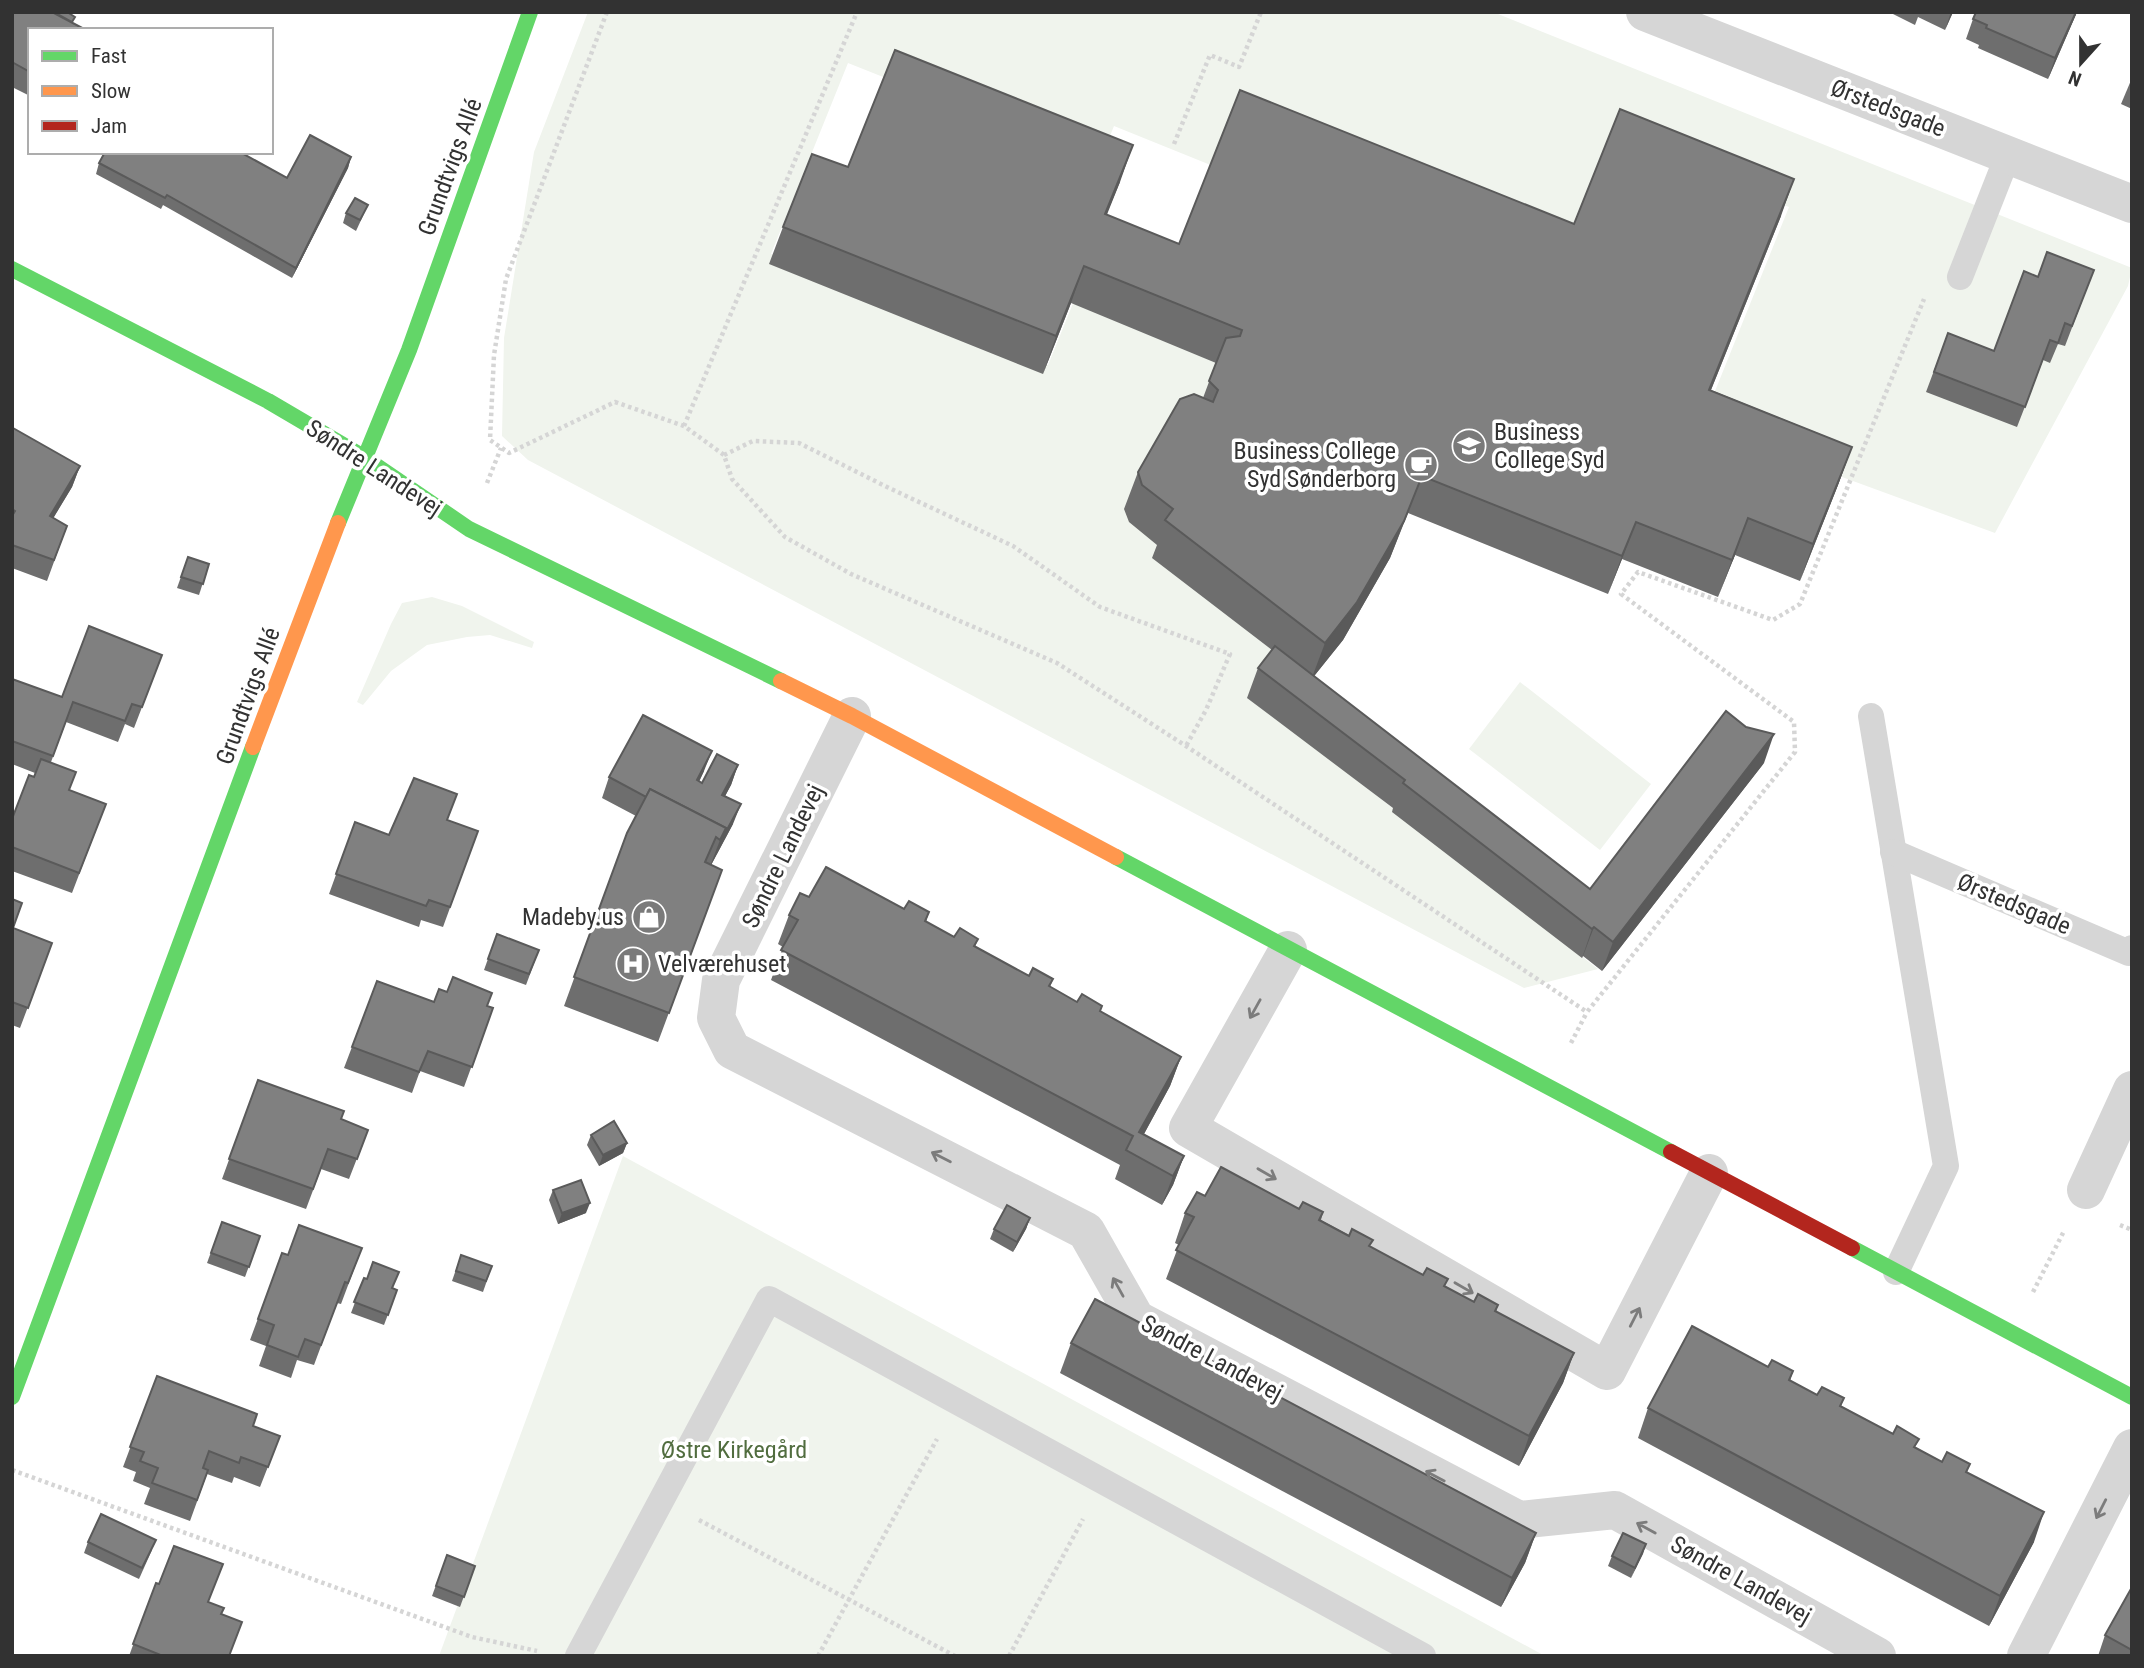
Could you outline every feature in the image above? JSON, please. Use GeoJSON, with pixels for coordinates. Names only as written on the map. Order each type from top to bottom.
{"type":"FeatureCollection","features":[{"type":"Feature","properties":{"kind":"street","name":"Grundtvigs Allé"},"geometry":{"type":"LineString","coordinates":[[12,1397],[318,569],[409,350],[530,12]]}},
{"type":"Feature","properties":{"kind":"street","name":"Ørstedsgade"},"geometry":{"type":"LineString","coordinates":[[1645,12],[2132,204]]}},
{"type":"Feature","properties":{"kind":"street","name":"Søndre Landevej"},"geometry":{"type":"LineString","coordinates":[[12,270],[268,401],[365,458],[469,529],[852,716],[2132,1396]]}},
{"type":"Feature","properties":{"kind":"street","name":"Søndre Landevej"},"geometry":{"type":"LineString","coordinates":[[852,716],[721,980],[716,1018],[732,1050],[1086,1231],[1136,1320],[1519,1520],[1615,1510],[1877,1656]]}},
{"type":"Feature","properties":{"kind":"street"},"geometry":{"type":"LineString","coordinates":[[1288,950],[1188,1128],[1607,1371],[1709,1173]]}},
{"type":"Feature","properties":{"kind":"street"},"geometry":{"type":"LineString","coordinates":[[2086,1190],[2132,1090]]}},
{"type":"Feature","properties":{"kind":"street"},"geometry":{"type":"LineString","coordinates":[[2026,1656],[2132,1448]]}},
{"type":"Feature","properties":{"kind":"lane"},"geometry":{"type":"LineString","coordinates":[[1960,277],[2008,155]]}},
{"type":"Feature","properties":{"kind":"lane"},"geometry":{"type":"LineString","coordinates":[[1871,716],[1946,1166],[1896,1272]]}},
{"type":"Feature","properties":{"kind":"lane","name":"Ørstedsgade"},"geometry":{"type":"LineString","coordinates":[[1894,852],[2129,953],[2132,948]]}},
{"type":"Feature","properties":{"kind":"lane"},"geometry":{"type":"LineString","coordinates":[[578,1656],[769,1299],[1423,1656]]}},
{"type":"Feature","properties":{"kind":"path"},"geometry":{"type":"LineString","coordinates":[[607,12],[506,279],[494,355],[490,440],[509,453],[615,402],[684,426],[724,455],[732,479],[785,537],[851,574],[1057,663],[1587,1012],[1795,752],[1794,722],[1621,594],[1638,572],[1773,620],[1800,604],[1936,271],[1960,277]]}},
{"type":"Feature","properties":{"kind":"path"},"geometry":{"type":"LineString","coordinates":[[684,426],[857,12]]}},
{"type":"Feature","properties":{"kind":"path"},"geometry":{"type":"LineString","coordinates":[[1174,144],[1210,55],[1239,66],[1261,12]]}},
{"type":"Feature","properties":{"kind":"path"},"geometry":{"type":"LineString","coordinates":[[724,455],[753,441],[799,443],[1013,546],[1100,607],[1230,654],[1206,710],[1186,746]]}},
{"type":"Feature","properties":{"kind":"path"},"geometry":{"type":"LineString","coordinates":[[2011,1333],[2086,1190]]}},
{"type":"Feature","properties":{"kind":"path"},"geometry":{"type":"LineString","coordinates":[[818,1656],[958,1402]]}},
{"type":"Feature","properties":{"kind":"path"},"geometry":{"type":"LineString","coordinates":[[12,1470],[472,1637],[547,1653]]}},
{"type":"Feature","properties":{"kind":"path"},"geometry":{"type":"LineString","coordinates":[[1009,1656],[1103,1481]]}},
{"type":"Feature","properties":{"kind":"path"},"geometry":{"type":"LineString","coordinates":[[661,1500],[955,1656]]}},
{"type":"Feature","properties":{"kind":"green space"},"geometry":{"type":"Polygon","coordinates":[[[588,12],[1493,12],[2132,268],[2128,286],[1995,533],[1842,477],[1703,421],[1789,207],[1618,138],[1571,255],[1218,168],[1114,126],[1099,163],[848,63],[771,254],[1048,365],[1076,296],[1223,355],[1300,660],[1261,705],[1598,969],[1524,988],[528,460],[502,436],[504,338],[534,152],[588,12]]]}},
{"type":"Feature","properties":{"kind":"green space"},"geometry":{"type":"Polygon","coordinates":[[[432,597],[462,606],[534,642],[532,648],[490,635],[427,645],[391,671],[363,705],[357,702],[402,603],[432,597]]]}},
{"type":"Feature","properties":{"kind":"green space"},"geometry":{"type":"Polygon","coordinates":[[[1520,682],[1651,784],[1600,850],[1469,749],[1520,682]]]}},
{"type":"Feature","properties":{"kind":"green space","name":"Østre Kirkegård"},"geometry":{"type":"Polygon","coordinates":[[[623,1156],[1545,1656],[439,1656],[623,1156]]]}},
{"type":"Feature","properties":{"kind":"building"},"geometry":{"type":"Polygon","coordinates":[[[12,12],[52,12],[82,28],[28,28],[28,71],[12,62],[12,12]]]}},
{"type":"Feature","properties":{"kind":"building"},"geometry":{"type":"Polygon","coordinates":[[[54,12],[67,12],[75,17],[72,22],[54,12]]]}},
{"type":"Feature","properties":{"kind":"building"},"geometry":{"type":"Polygon","coordinates":[[[1976,12],[2076,12],[2055,58],[1986,28],[1987,25],[1973,19],[1976,12]]]}},
{"type":"Feature","properties":{"kind":"building"},"geometry":{"type":"Polygon","coordinates":[[[895,50],[1133,145],[1105,214],[1179,244],[1240,90],[1574,224],[1620,109],[1794,179],[1709,390],[1852,447],[1813,544],[1748,518],[1732,560],[1636,522],[1622,556],[1422,476],[1404,521],[1357,602],[1325,643],[1165,520],[1173,509],[1142,485],[1138,472],[1180,399],[1194,394],[1213,402],[1218,390],[1209,381],[1226,338],[1240,336],[1242,330],[1084,266],[1056,336],[783,227],[812,154],[848,167],[895,50]]]}},
{"type":"Feature","properties":{"kind":"building"},"geometry":{"type":"Polygon","coordinates":[[[310,135],[351,157],[296,268],[167,195],[165,198],[99,163],[104,154],[244,154],[287,178],[310,135]]]}},
{"type":"Feature","properties":{"kind":"building"},"geometry":{"type":"Polygon","coordinates":[[[355,198],[368,205],[360,220],[346,213],[355,198]]]}},
{"type":"Feature","properties":{"kind":"building"},"geometry":{"type":"Polygon","coordinates":[[[2047,252],[2094,270],[2072,326],[2065,323],[2058,343],[2050,340],[2025,407],[1934,372],[1948,333],[1994,351],[2024,271],[2038,277],[2047,252]]]}},
{"type":"Feature","properties":{"kind":"building"},"geometry":{"type":"Polygon","coordinates":[[[13,428],[80,466],[50,516],[67,526],[54,560],[12,545],[12,516],[15,511],[12,509],[13,428]]]}},
{"type":"Feature","properties":{"kind":"building"},"geometry":{"type":"Polygon","coordinates":[[[188,557],[209,564],[203,584],[181,577],[188,557]]]}},
{"type":"Feature","properties":{"kind":"building"},"geometry":{"type":"Polygon","coordinates":[[[89,626],[162,655],[142,707],[132,704],[125,721],[73,702],[53,756],[12,741],[12,679],[62,697],[89,626]]]}},
{"type":"Feature","properties":{"kind":"building"},"geometry":{"type":"Polygon","coordinates":[[[1275,646],[1590,889],[1726,711],[1746,727],[1774,734],[1613,942],[1594,927],[1592,929],[1403,783],[1405,780],[1258,668],[1275,646]]]}},
{"type":"Feature","properties":{"kind":"building"},"geometry":{"type":"Polygon","coordinates":[[[643,715],[712,751],[697,780],[702,783],[717,754],[738,765],[722,795],[741,804],[723,837],[726,828],[650,789],[646,797],[609,777],[643,715]]]}},
{"type":"Feature","properties":{"kind":"building"},"geometry":{"type":"Polygon","coordinates":[[[41,759],[76,772],[69,790],[106,804],[79,873],[12,847],[12,819],[29,775],[34,777],[41,759]]]}},
{"type":"Feature","properties":{"kind":"building"},"geometry":{"type":"Polygon","coordinates":[[[414,778],[457,794],[447,820],[478,831],[450,907],[429,900],[426,906],[336,874],[355,822],[389,835],[414,778]]]}},
{"type":"Feature","properties":{"kind":"building","name":"Velværehuset"},"geometry":{"type":"Polygon","coordinates":[[[650,789],[726,828],[720,840],[716,837],[705,862],[722,870],[669,1013],[574,977],[627,833],[650,789]]]}},
{"type":"Feature","properties":{"kind":"building"},"geometry":{"type":"Polygon","coordinates":[[[826,867],[904,909],[909,901],[929,912],[925,921],[954,937],[960,928],[978,939],[974,946],[1029,976],[1033,968],[1053,979],[1049,986],[1077,1002],[1082,994],[1102,1006],[1100,1011],[1181,1057],[1139,1132],[1184,1156],[1173,1176],[1126,1150],[1133,1136],[781,950],[798,920],[789,915],[800,893],[809,897],[826,867]]]}},
{"type":"Feature","properties":{"kind":"building"},"geometry":{"type":"Polygon","coordinates":[[[12,899],[22,903],[13,928],[52,943],[28,1008],[12,1002],[12,899]]]}},
{"type":"Feature","properties":{"kind":"building"},"geometry":{"type":"Polygon","coordinates":[[[497,934],[539,950],[529,974],[488,959],[497,934]]]}},
{"type":"Feature","properties":{"kind":"building"},"geometry":{"type":"Polygon","coordinates":[[[453,977],[492,993],[487,1006],[493,1008],[472,1067],[428,1051],[419,1072],[352,1047],[377,981],[434,1002],[439,989],[447,992],[453,977]]]}},
{"type":"Feature","properties":{"kind":"building"},"geometry":{"type":"Polygon","coordinates":[[[258,1080],[344,1111],[341,1119],[368,1130],[357,1159],[328,1149],[313,1189],[229,1159],[258,1080]]]}},
{"type":"Feature","properties":{"kind":"building"},"geometry":{"type":"Polygon","coordinates":[[[614,1121],[627,1143],[603,1155],[591,1135],[614,1121]]]}},
{"type":"Feature","properties":{"kind":"building"},"geometry":{"type":"Polygon","coordinates":[[[1221,1167],[1299,1209],[1303,1202],[1323,1212],[1319,1220],[1349,1236],[1352,1229],[1373,1240],[1369,1246],[1423,1275],[1427,1268],[1448,1279],[1444,1286],[1474,1302],[1478,1294],[1498,1305],[1495,1311],[1574,1353],[1529,1436],[1176,1250],[1194,1217],[1185,1213],[1197,1192],[1205,1196],[1221,1167]]]}},
{"type":"Feature","properties":{"kind":"building"},"geometry":{"type":"Polygon","coordinates":[[[581,1180],[590,1203],[562,1213],[553,1190],[581,1180]]]}},
{"type":"Feature","properties":{"kind":"building"},"geometry":{"type":"Polygon","coordinates":[[[1007,1205],[1030,1218],[1017,1242],[994,1229],[1007,1205]]]}},
{"type":"Feature","properties":{"kind":"building"},"geometry":{"type":"Polygon","coordinates":[[[222,1222],[260,1236],[249,1267],[211,1253],[222,1222]]]}},
{"type":"Feature","properties":{"kind":"building"},"geometry":{"type":"Polygon","coordinates":[[[299,1225],[362,1248],[348,1283],[345,1282],[321,1345],[305,1339],[298,1357],[267,1345],[274,1325],[258,1319],[282,1253],[288,1255],[299,1225]]]}},
{"type":"Feature","properties":{"kind":"building"},"geometry":{"type":"Polygon","coordinates":[[[461,1255],[492,1266],[486,1281],[456,1271],[461,1255]]]}},
{"type":"Feature","properties":{"kind":"building"},"geometry":{"type":"Polygon","coordinates":[[[373,1262],[399,1272],[392,1288],[397,1290],[388,1315],[354,1302],[373,1262]]]}},
{"type":"Feature","properties":{"kind":"building"},"geometry":{"type":"Polygon","coordinates":[[[1095,1299],[1536,1533],[1512,1578],[1071,1343],[1095,1299]]]}},
{"type":"Feature","properties":{"kind":"building"},"geometry":{"type":"Polygon","coordinates":[[[1692,1326],[1768,1367],[1772,1360],[1793,1371],[1789,1380],[1817,1395],[1822,1387],[1844,1398],[1840,1406],[1893,1434],[1897,1426],[1919,1439],[1914,1447],[1942,1462],[1947,1452],[1970,1464],[1966,1472],[2044,1512],[2000,1596],[1648,1408],[1692,1326]]]}},
{"type":"Feature","properties":{"kind":"building"},"geometry":{"type":"Polygon","coordinates":[[[157,1376],[257,1414],[253,1426],[280,1436],[268,1467],[241,1457],[239,1463],[209,1451],[203,1468],[208,1470],[197,1500],[152,1483],[158,1468],[140,1461],[144,1452],[130,1447],[157,1376]]]}},
{"type":"Feature","properties":{"kind":"building"},"geometry":{"type":"Polygon","coordinates":[[[101,1514],[156,1540],[142,1568],[88,1542],[101,1514]]]}},
{"type":"Feature","properties":{"kind":"building"},"geometry":{"type":"Polygon","coordinates":[[[1623,1533],[1646,1544],[1635,1568],[1612,1556],[1623,1533]]]}},
{"type":"Feature","properties":{"kind":"building"},"geometry":{"type":"Polygon","coordinates":[[[174,1546],[223,1564],[208,1602],[224,1608],[221,1614],[242,1622],[229,1656],[163,1656],[133,1644],[156,1583],[159,1584],[174,1546]]]}},
{"type":"Feature","properties":{"kind":"building"},"geometry":{"type":"Polygon","coordinates":[[[447,1555],[475,1566],[464,1597],[436,1586],[447,1555]]]}},
{"type":"Feature","properties":{"kind":"building"},"geometry":{"type":"Polygon","coordinates":[[[2132,1587],[2132,1650],[2105,1635],[2132,1587]]]}},
{"type":"Feature","properties":{"kind":"traffic: fast"},"geometry":{"type":"LineString","coordinates":[[338,523],[409,350],[530,12]]}},
{"type":"Feature","properties":{"kind":"traffic: fast"},"geometry":{"type":"LineString","coordinates":[[12,269],[268,401],[365,458],[469,529],[781,681]]}},
{"type":"Feature","properties":{"kind":"traffic: fast"},"geometry":{"type":"LineString","coordinates":[[12,1397],[253,747]]}},
{"type":"Feature","properties":{"kind":"traffic: fast"},"geometry":{"type":"LineString","coordinates":[[1116,857],[1671,1152]]}},
{"type":"Feature","properties":{"kind":"traffic: fast"},"geometry":{"type":"LineString","coordinates":[[1852,1248],[2132,1397]]}},
{"type":"Feature","properties":{"kind":"traffic: slow"},"geometry":{"type":"LineString","coordinates":[[253,747],[338,523]]}},
{"type":"Feature","properties":{"kind":"traffic: slow"},"geometry":{"type":"LineString","coordinates":[[781,681],[1116,857]]}},
{"type":"Feature","properties":{"kind":"traffic: jam"},"geometry":{"type":"LineString","coordinates":[[1671,1152],[1852,1248]]}},
{"type":"Feature","properties":{"kind":"place","name":"Business College Syd"},"geometry":{"type":"Point","coordinates":[1469,446]}},
{"type":"Feature","properties":{"kind":"place","name":"Business College Syd Sønderborg"},"geometry":{"type":"Point","coordinates":[1421,465]}},
{"type":"Feature","properties":{"kind":"place","name":"Madeby.us"},"geometry":{"type":"Point","coordinates":[649,917]}},
{"type":"Feature","properties":{"kind":"place","name":"Velværehuset"},"geometry":{"type":"Point","coordinates":[633,964]}}]}
